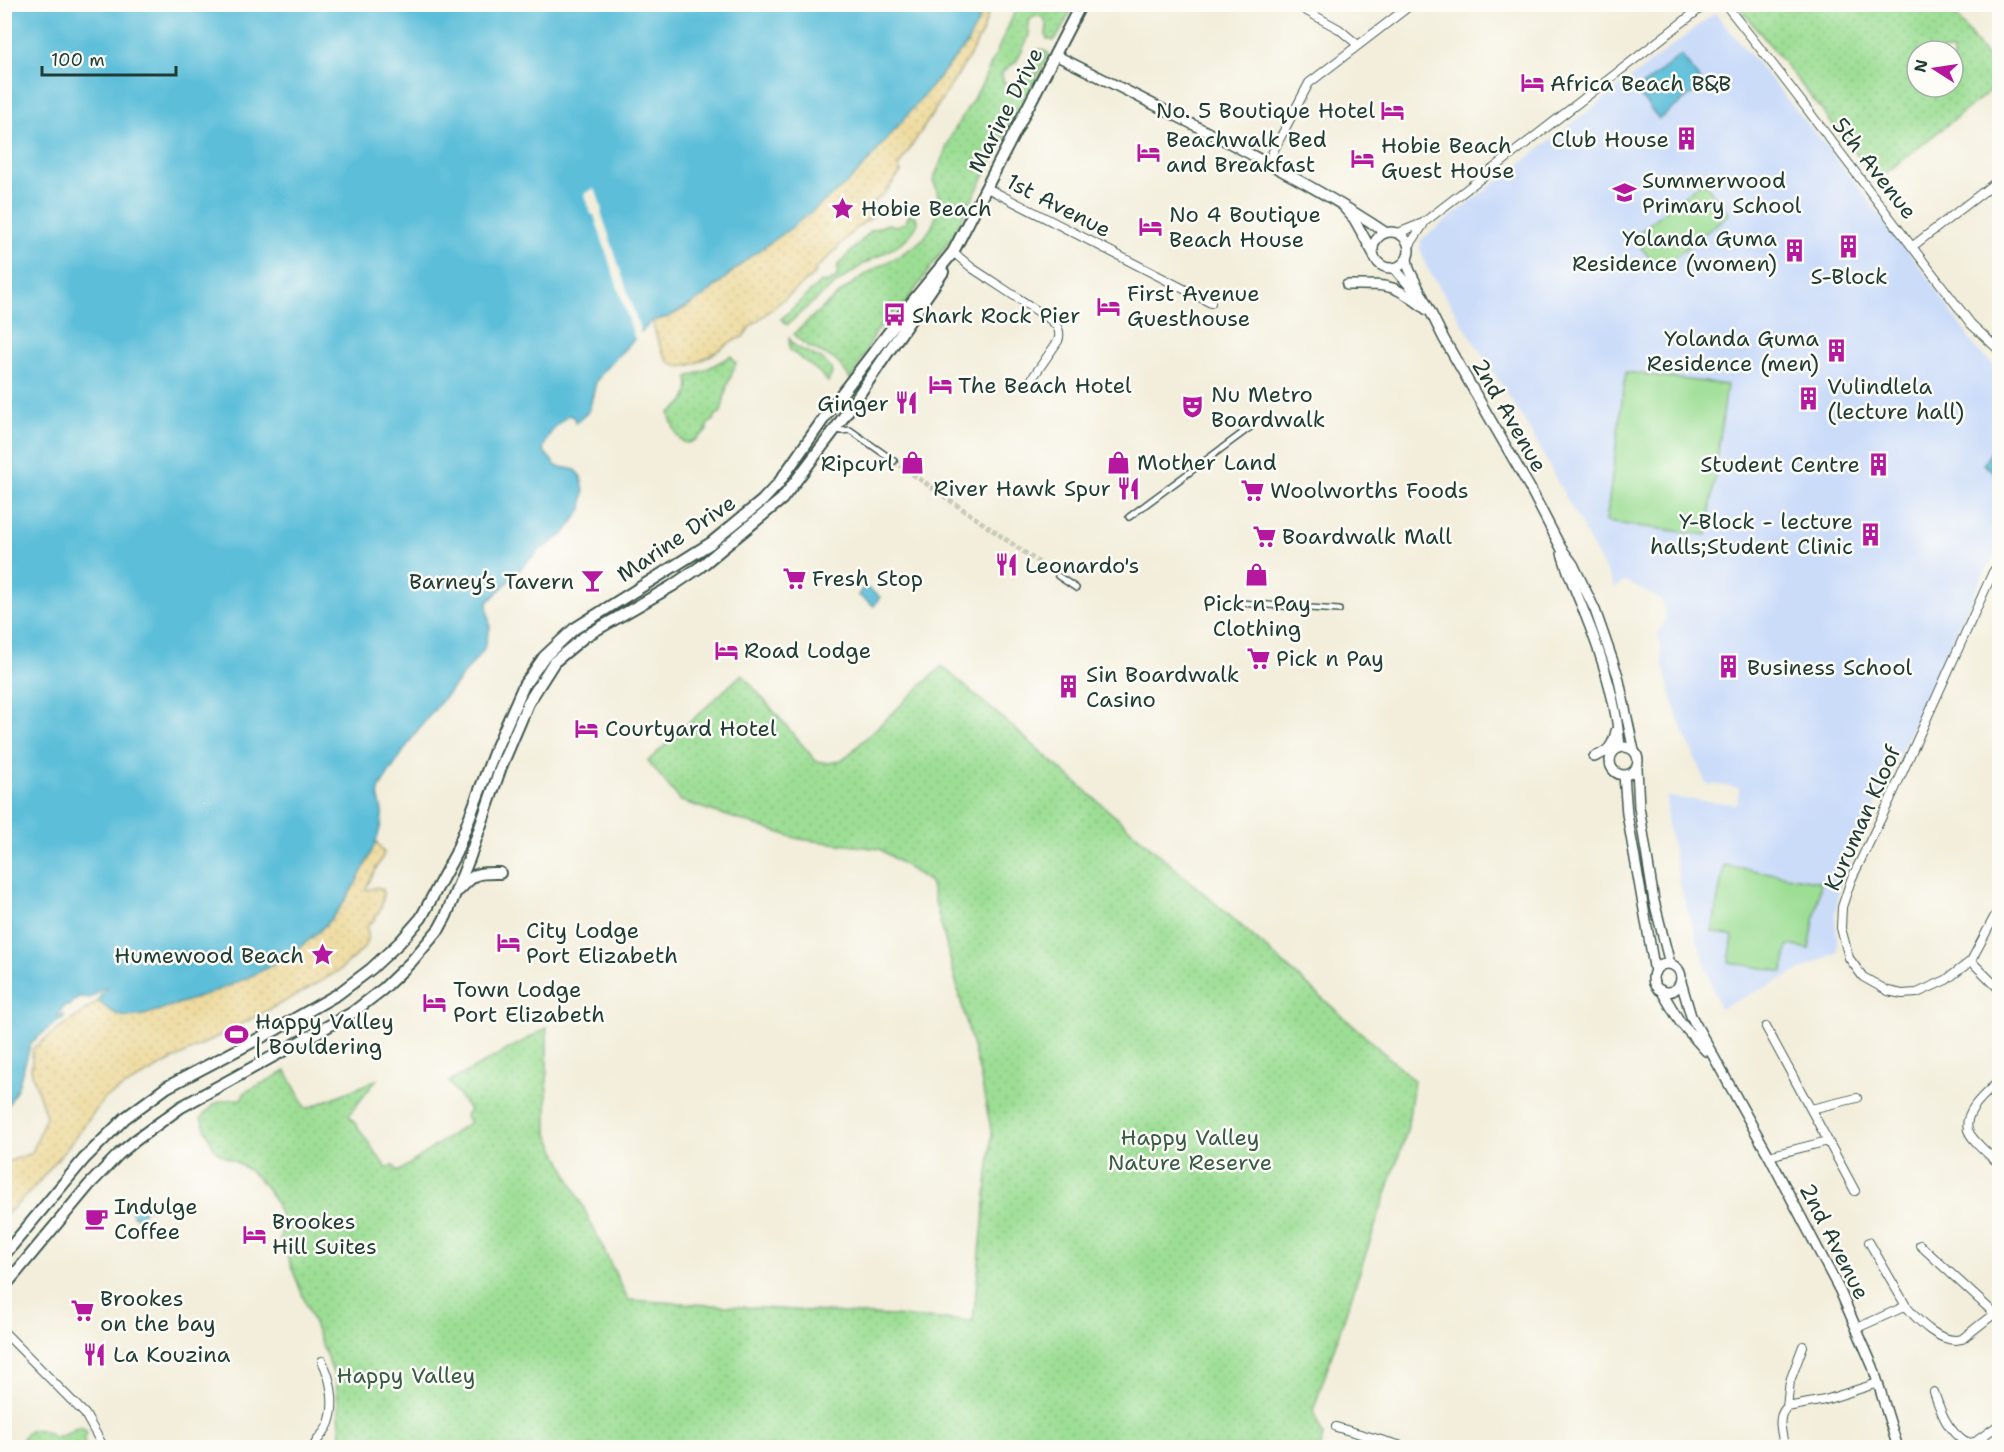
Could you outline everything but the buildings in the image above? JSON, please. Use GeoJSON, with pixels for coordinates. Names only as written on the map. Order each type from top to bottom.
{"type":"FeatureCollection","features":[{"type":"Feature","properties":{"kind":"main road","name":"Marine Drive"},"geometry":{"type":"LineString","coordinates":[[4,1255],[84,1159],[125,1118],[167,1087],[338,994],[371,969],[400,942],[421,918],[456,853],[494,753],[524,685],[544,657],[561,639],[584,621],[711,543],[769,494],[788,471],[859,371],[953,252],[1081,4]]}},
{"type":"Feature","properties":{"kind":"main road","name":"Marine Drive"},"geometry":{"type":"LineString","coordinates":[[4,1287],[89,1185],[119,1154],[170,1113],[352,1013],[383,989],[411,962],[440,929],[469,859],[501,767],[528,703],[554,662],[584,637],[672,586],[719,553],[782,499],[836,428],[944,271],[945,264]]}},
{"type":"Feature","properties":{"kind":"main road"},"geometry":{"type":"LineString","coordinates":[[455,895],[474,875],[500,873]]}},
{"type":"Feature","properties":{"kind":"street"},"geometry":{"type":"LineString","coordinates":[[1294,4],[1339,29],[1358,45]]}},
{"type":"Feature","properties":{"kind":"street"},"geometry":{"type":"LineString","coordinates":[[1268,163],[1310,84],[1412,4]]}},
{"type":"Feature","properties":{"kind":"street"},"geometry":{"type":"LineString","coordinates":[[1055,56],[1111,82],[1268,163],[1340,202],[1385,232],[1398,232],[1423,223],[1706,4]]}},
{"type":"Feature","properties":{"kind":"street","name":"5th Avenue"},"geometry":{"type":"LineString","coordinates":[[1725,4],[1971,324],[2000,351]]}},
{"type":"Feature","properties":{"kind":"street"},"geometry":{"type":"LineString","coordinates":[[1912,246],[2000,179]]}},
{"type":"Feature","properties":{"kind":"street","name":"1st Avenue"},"geometry":{"type":"LineString","coordinates":[[987,188],[1211,303]]}},
{"type":"Feature","properties":{"kind":"street"},"geometry":{"type":"LineString","coordinates":[[1340,202],[1354,219],[1377,261],[1383,266],[1394,268],[1402,265],[1407,259],[1409,246],[1423,223]]}},
{"type":"Feature","properties":{"kind":"street"},"geometry":{"type":"LineString","coordinates":[[1374,254],[1373,249],[1377,239],[1385,232]]}},
{"type":"Feature","properties":{"kind":"street"},"geometry":{"type":"LineString","coordinates":[[1398,232],[1409,246]]}},
{"type":"Feature","properties":{"kind":"street"},"geometry":{"type":"LineString","coordinates":[[953,252],[972,268],[1048,318],[1057,327],[1060,333],[1058,340],[1029,383]]}},
{"type":"Feature","properties":{"kind":"street","name":"2nd Avenue"},"geometry":{"type":"LineString","coordinates":[[1407,259],[1409,269],[1427,307],[1530,488],[1561,548],[1573,564],[1601,626],[1618,676],[1634,752],[1638,758],[1636,768],[1639,807],[1654,901],[1670,964],[1679,970],[1691,1016],[1769,1156],[1840,1291],[1878,1383],[1898,1448]]}},
{"type":"Feature","properties":{"kind":"street","name":"2nd Avenue"},"geometry":{"type":"LineString","coordinates":[[1394,268],[1427,307]]}},
{"type":"Feature","properties":{"kind":"street"},"geometry":{"type":"LineString","coordinates":[[1347,285],[1376,284],[1399,289],[1427,307]]}},
{"type":"Feature","properties":{"kind":"street"},"geometry":{"type":"LineString","coordinates":[[1129,517],[1252,426]]}},
{"type":"Feature","properties":{"kind":"street"},"geometry":{"type":"LineString","coordinates":[[836,428],[841,431],[850,430],[894,461]]}},
{"type":"Feature","properties":{"kind":"street","name":"2nd Avenue"},"geometry":{"type":"LineString","coordinates":[[1561,548],[1566,567],[1592,631],[1618,729],[1620,748],[1613,753],[1611,764],[1615,771],[1624,775],[1627,814],[1655,972],[1654,982],[1680,1022],[1715,1062]]}},
{"type":"Feature","properties":{"kind":"street","name":"Kuruman Kloof"},"geometry":{"type":"LineString","coordinates":[[1971,961],[1946,980],[1917,993],[1902,994],[1888,991],[1863,977],[1854,966],[1846,948],[1840,918],[1843,901],[1851,880],[2000,562]]}},
{"type":"Feature","properties":{"kind":"street"},"geometry":{"type":"LineString","coordinates":[[1058,576],[1076,588]]}},
{"type":"Feature","properties":{"kind":"street"},"geometry":{"type":"LineString","coordinates":[[1239,603],[1339,610]]}},
{"type":"Feature","properties":{"kind":"street"},"geometry":{"type":"LineString","coordinates":[[1592,631],[1601,626]]}},
{"type":"Feature","properties":{"kind":"street"},"geometry":{"type":"LineString","coordinates":[[1594,757],[1607,752],[1614,740],[1616,733],[1613,706]]}},
{"type":"Feature","properties":{"kind":"street"},"geometry":{"type":"LineString","coordinates":[[1620,748],[1628,748],[1634,752]]}},
{"type":"Feature","properties":{"kind":"street"},"geometry":{"type":"LineString","coordinates":[[1624,775],[1633,772],[1636,768]]}},
{"type":"Feature","properties":{"kind":"street"},"geometry":{"type":"LineString","coordinates":[[2000,906],[1971,961],[2000,990]]}},
{"type":"Feature","properties":{"kind":"street"},"geometry":{"type":"LineString","coordinates":[[1655,972],[1663,965],[1670,964]]}},
{"type":"Feature","properties":{"kind":"street"},"geometry":{"type":"LineString","coordinates":[[1660,990],[1667,992],[1674,990],[1681,982]]}},
{"type":"Feature","properties":{"kind":"street"},"geometry":{"type":"LineString","coordinates":[[1766,1027],[1855,1191]]}},
{"type":"Feature","properties":{"kind":"street"},"geometry":{"type":"LineString","coordinates":[[2000,1080],[1971,1110],[1968,1128],[1971,1136],[2000,1165]]}},
{"type":"Feature","properties":{"kind":"street"},"geometry":{"type":"LineString","coordinates":[[1811,1110],[1857,1098]]}},
{"type":"Feature","properties":{"kind":"street"},"geometry":{"type":"LineString","coordinates":[[1769,1156],[1828,1141]]}},
{"type":"Feature","properties":{"kind":"street"},"geometry":{"type":"LineString","coordinates":[[1869,1242],[1915,1318],[1930,1329],[1953,1340],[1962,1339],[1997,1311],[1920,1245]]}},
{"type":"Feature","properties":{"kind":"street"},"geometry":{"type":"LineString","coordinates":[[1857,1328],[1906,1306]]}},
{"type":"Feature","properties":{"kind":"street"},"geometry":{"type":"LineString","coordinates":[[4,1332],[85,1414],[104,1448]]}},
{"type":"Feature","properties":{"kind":"street"},"geometry":{"type":"LineString","coordinates":[[1787,1407],[1790,1381],[1803,1346]]}},
{"type":"Feature","properties":{"kind":"street"},"geometry":{"type":"LineString","coordinates":[[313,1448],[330,1418],[331,1380],[322,1361]]}},
{"type":"Feature","properties":{"kind":"street"},"geometry":{"type":"LineString","coordinates":[[1783,1440],[1780,1420],[1787,1407],[1825,1400],[1878,1383]]}},
{"type":"Feature","properties":{"kind":"street"},"geometry":{"type":"LineString","coordinates":[[1934,1392],[1944,1420],[1966,1443],[1976,1442],[2000,1424]]}},
{"type":"Feature","properties":{"kind":"street"},"geometry":{"type":"LineString","coordinates":[[1336,1427],[1409,1448]]}},
{"type":"Feature","properties":{"kind":"shaded area"},"geometry":{"type":"Polygon","coordinates":[[[1715,13],[1826,146],[1924,272],[1977,350],[1999,369],[1999,547],[1979,583],[1840,883],[1835,915],[1838,952],[1720,1009],[1683,897],[1668,825],[1666,797],[1737,804],[1739,788],[1706,784],[1678,719],[1664,669],[1658,636],[1666,620],[1662,600],[1625,581],[1615,588],[1527,425],[1426,266],[1420,249],[1421,240],[1715,13]]]}},
{"type":"Feature","properties":{"kind":"green space"},"geometry":{"type":"Polygon","coordinates":[[[1018,5],[1074,5],[1053,41],[1047,39],[1047,25],[1043,17],[1033,17],[1028,22],[1029,35],[1016,62],[1002,72],[1003,82],[1011,85],[1018,83],[1036,51],[1040,49],[1049,53],[952,237],[905,304],[887,318],[875,334],[851,380],[834,360],[805,344],[794,334],[846,288],[909,250],[927,234],[934,223],[938,207],[937,192],[933,181],[952,134],[981,86],[1018,5]]]}},
{"type":"Feature","properties":{"kind":"green space"},"geometry":{"type":"Polygon","coordinates":[[[1738,5],[1948,5],[1999,73],[1999,84],[1877,180],[1738,5]]]}},
{"type":"Feature","properties":{"kind":"green space"},"geometry":{"type":"Polygon","coordinates":[[[1703,181],[1729,214],[1659,270],[1633,237],[1703,181]]]}},
{"type":"Feature","properties":{"kind":"green space"},"geometry":{"type":"Polygon","coordinates":[[[909,215],[915,215],[918,223],[914,231],[902,242],[844,278],[787,325],[781,319],[821,282],[826,283],[837,278],[838,265],[872,230],[888,224],[896,226],[905,223],[909,215]]]}},
{"type":"Feature","properties":{"kind":"green space"},"geometry":{"type":"Polygon","coordinates":[[[789,338],[796,347],[822,359],[831,368],[832,373],[828,382],[819,372],[790,350],[789,338]]]}},
{"type":"Feature","properties":{"kind":"green space"},"geometry":{"type":"Polygon","coordinates":[[[731,356],[736,363],[727,386],[721,412],[707,425],[707,431],[695,440],[684,442],[677,435],[669,413],[686,398],[689,389],[688,377],[731,356]]]}},
{"type":"Feature","properties":{"kind":"green space"},"geometry":{"type":"Polygon","coordinates":[[[1626,372],[1727,385],[1707,535],[1606,522],[1626,372]]]}},
{"type":"Feature","properties":{"kind":"green space","name":"Happy Valley Nature Reserve"},"geometry":{"type":"Polygon","coordinates":[[[942,666],[1238,923],[1414,1080],[1407,1131],[1313,1411],[1323,1436],[1320,1447],[342,1447],[336,1380],[280,1238],[281,1217],[277,1207],[258,1178],[215,1148],[201,1118],[218,1103],[241,1099],[245,1092],[286,1071],[306,1109],[376,1080],[349,1115],[387,1169],[393,1165],[398,1172],[470,1122],[465,1115],[470,1111],[449,1082],[547,1028],[547,1132],[628,1300],[973,1321],[992,1135],[980,1074],[930,882],[880,849],[799,839],[681,801],[648,761],[742,674],[816,761],[829,763],[843,760],[942,666]]]}},
{"type":"Feature","properties":{"kind":"green space"},"geometry":{"type":"Polygon","coordinates":[[[1724,865],[1821,882],[1809,949],[1788,945],[1783,972],[1729,962],[1733,936],[1712,932],[1724,865]]]}},
{"type":"Feature","properties":{"kind":"green space"},"geometry":{"type":"Polygon","coordinates":[[[79,1427],[85,1429],[87,1433],[84,1441],[86,1445],[82,1447],[21,1447],[25,1435],[31,1431],[39,1430],[57,1437],[79,1427]]]}},
{"type":"Feature","properties":{"kind":"sand","name":"Hobie Beach"},"geometry":{"type":"Polygon","coordinates":[[[985,5],[991,5],[982,33],[966,62],[898,167],[901,172],[885,193],[871,204],[873,217],[850,234],[815,269],[816,273],[750,327],[743,337],[687,366],[671,363],[665,357],[652,321],[668,317],[686,308],[846,184],[865,165],[966,45],[985,5]]]}},
{"type":"Feature","properties":{"kind":"sand"},"geometry":{"type":"Polygon","coordinates":[[[376,841],[384,853],[366,889],[377,887],[383,890],[383,900],[377,915],[367,926],[368,937],[364,948],[340,970],[299,994],[159,1067],[105,1098],[33,1189],[5,1216],[5,1163],[32,1153],[46,1116],[31,1070],[33,1048],[98,1001],[119,1014],[144,1015],[223,987],[275,962],[299,947],[339,909],[358,880],[376,841]]]}},
{"type":"Feature","properties":{"kind":"water"},"geometry":{"type":"Polygon","coordinates":[[[5,5],[985,5],[966,45],[865,165],[846,184],[787,231],[747,259],[703,297],[668,317],[652,321],[604,370],[596,382],[589,411],[576,423],[574,417],[569,415],[553,430],[543,450],[556,466],[576,470],[581,477],[584,491],[582,509],[565,533],[536,553],[487,603],[490,628],[483,651],[416,732],[380,787],[378,795],[382,818],[376,840],[359,877],[339,909],[305,944],[284,958],[240,981],[194,999],[147,1014],[122,1016],[115,1014],[98,1001],[106,987],[90,998],[78,997],[69,1006],[65,1005],[58,1014],[58,1017],[64,1015],[63,1019],[31,1043],[18,1087],[5,1111],[5,5]]]}},
{"type":"Feature","properties":{"kind":"water"},"geometry":{"type":"Polygon","coordinates":[[[1681,55],[1704,85],[1659,119],[1636,91],[1681,55]]]}},
{"type":"Feature","properties":{"kind":"water"},"geometry":{"type":"Polygon","coordinates":[[[1999,441],[1999,469],[1996,474],[1983,464],[1999,441]]]}},
{"type":"Feature","properties":{"kind":"water"},"geometry":{"type":"Polygon","coordinates":[[[864,586],[880,597],[874,606],[858,595],[864,586]]]}},
{"type":"Feature","properties":{"kind":"water"},"geometry":{"type":"Polygon","coordinates":[[[144,1197],[150,1199],[152,1205],[150,1208],[145,1208],[142,1216],[133,1216],[131,1211],[134,1205],[144,1197]]]}},
{"type":"Feature","properties":{"kind":"pier"},"geometry":{"type":"Polygon","coordinates":[[[593,189],[596,191],[602,209],[601,212],[642,336],[636,342],[594,215],[591,214],[584,194],[593,189]]]}},
{"type":"Feature","properties":{"kind":"tunnel"},"geometry":{"type":"LineString","coordinates":[[894,461],[1058,576]]}},
{"type":"Feature","properties":{"kind":"place","name":"Africa Beach B&B"},"geometry":{"type":"Point","coordinates":[1532,83]}},
{"type":"Feature","properties":{"kind":"place","name":"No. 5 Boutique Hotel"},"geometry":{"type":"Point","coordinates":[1393,110]}},
{"type":"Feature","properties":{"kind":"place","name":"Club House"},"geometry":{"type":"Point","coordinates":[1687,139]}},
{"type":"Feature","properties":{"kind":"place","name":"Beachwalk Bed and Breakfast"},"geometry":{"type":"Point","coordinates":[1148,152]}},
{"type":"Feature","properties":{"kind":"place","name":"Hobie Beach Guest House"},"geometry":{"type":"Point","coordinates":[1363,158]}},
{"type":"Feature","properties":{"kind":"place","name":"Summerwood Primary School"},"geometry":{"type":"Point","coordinates":[1624,193]}},
{"type":"Feature","properties":{"kind":"place","name":"Hobie Beach"},"geometry":{"type":"Point","coordinates":[843,208]}},
{"type":"Feature","properties":{"kind":"place","name":"No 4 Boutique Beach House"},"geometry":{"type":"Point","coordinates":[1151,227]}},
{"type":"Feature","properties":{"kind":"place","name":"S-Block"},"geometry":{"type":"Point","coordinates":[1849,247]}},
{"type":"Feature","properties":{"kind":"place","name":"Yolanda Guma Residence (women)"},"geometry":{"type":"Point","coordinates":[1795,251]}},
{"type":"Feature","properties":{"kind":"place","name":"First Avenue Guesthouse"},"geometry":{"type":"Point","coordinates":[1109,306]}},
{"type":"Feature","properties":{"kind":"place","name":"Shark Rock Pier"},"geometry":{"type":"Point","coordinates":[894,315]}},
{"type":"Feature","properties":{"kind":"place","name":"Yolanda Guma Residence (men)"},"geometry":{"type":"Point","coordinates":[1837,351]}},
{"type":"Feature","properties":{"kind":"place","name":"The Beach Hotel"},"geometry":{"type":"Point","coordinates":[940,385]}},
{"type":"Feature","properties":{"kind":"place","name":"Vulindlela (lecture hall)"},"geometry":{"type":"Point","coordinates":[1809,399]}},
{"type":"Feature","properties":{"kind":"place","name":"Ginger"},"geometry":{"type":"Point","coordinates":[907,403]}},
{"type":"Feature","properties":{"kind":"place","name":"Nu Metro Boardwalk"},"geometry":{"type":"Point","coordinates":[1193,407]}},
{"type":"Feature","properties":{"kind":"place","name":"Mother Land"},"geometry":{"type":"Point","coordinates":[1119,462]}},
{"type":"Feature","properties":{"kind":"place","name":"Ripcurl"},"geometry":{"type":"Point","coordinates":[912,463]}},
{"type":"Feature","properties":{"kind":"place","name":"Student Centre"},"geometry":{"type":"Point","coordinates":[1878,464]}},
{"type":"Feature","properties":{"kind":"place","name":"River Hawk Spur"},"geometry":{"type":"Point","coordinates":[1129,488]}},
{"type":"Feature","properties":{"kind":"place","name":"Woolworths Foods"},"geometry":{"type":"Point","coordinates":[1252,490]}},
{"type":"Feature","properties":{"kind":"place","name":"Y-Block - lecture halls;Student Clinic"},"geometry":{"type":"Point","coordinates":[1871,534]}},
{"type":"Feature","properties":{"kind":"place","name":"Boardwalk Mall"},"geometry":{"type":"Point","coordinates":[1264,536]}},
{"type":"Feature","properties":{"kind":"place","name":"Leonardo's"},"geometry":{"type":"Point","coordinates":[1007,565]}},
{"type":"Feature","properties":{"kind":"place","name":"Pick n Pay Clothing"},"geometry":{"type":"Point","coordinates":[1257,574]}},
{"type":"Feature","properties":{"kind":"place","name":"Fresh Stop"},"geometry":{"type":"Point","coordinates":[794,578]}},
{"type":"Feature","properties":{"kind":"place","name":"Barney’s Tavern"},"geometry":{"type":"Point","coordinates":[592,581]}},
{"type":"Feature","properties":{"kind":"place","name":"Road Lodge"},"geometry":{"type":"Point","coordinates":[726,650]}},
{"type":"Feature","properties":{"kind":"place","name":"Pick n Pay"},"geometry":{"type":"Point","coordinates":[1258,658]}},
{"type":"Feature","properties":{"kind":"place","name":"Business School"},"geometry":{"type":"Point","coordinates":[1729,667]}},
{"type":"Feature","properties":{"kind":"place","name":"Sin Boardwalk Casino"},"geometry":{"type":"Point","coordinates":[1068,687]}},
{"type":"Feature","properties":{"kind":"place","name":"Courtyard Hotel"},"geometry":{"type":"Point","coordinates":[587,728]}},
{"type":"Feature","properties":{"kind":"place","name":"City Lodge Port Elizabeth"},"geometry":{"type":"Point","coordinates":[508,943]}},
{"type":"Feature","properties":{"kind":"place","name":"Humewood Beach"},"geometry":{"type":"Point","coordinates":[322,955]}},
{"type":"Feature","properties":{"kind":"place","name":"Town Lodge Port Elizabeth"},"geometry":{"type":"Point","coordinates":[435,1002]}},
{"type":"Feature","properties":{"kind":"place","name":"Happy Valley | Bouldering"},"geometry":{"type":"Point","coordinates":[237,1034]}},
{"type":"Feature","properties":{"kind":"place","name":"Indulge Coffee"},"geometry":{"type":"Point","coordinates":[96,1219]}},
{"type":"Feature","properties":{"kind":"place","name":"Brookes Hill Suites"},"geometry":{"type":"Point","coordinates":[254,1234]}},
{"type":"Feature","properties":{"kind":"place","name":"Brookes on the bay"},"geometry":{"type":"Point","coordinates":[82,1311]}},
{"type":"Feature","properties":{"kind":"place","name":"La Kouzina"},"geometry":{"type":"Point","coordinates":[95,1354]}},
{"type":"Feature","properties":{"kind":"park label","name":"Happy Valley"},"geometry":{"type":"Point","coordinates":[406,1375]}}]}
